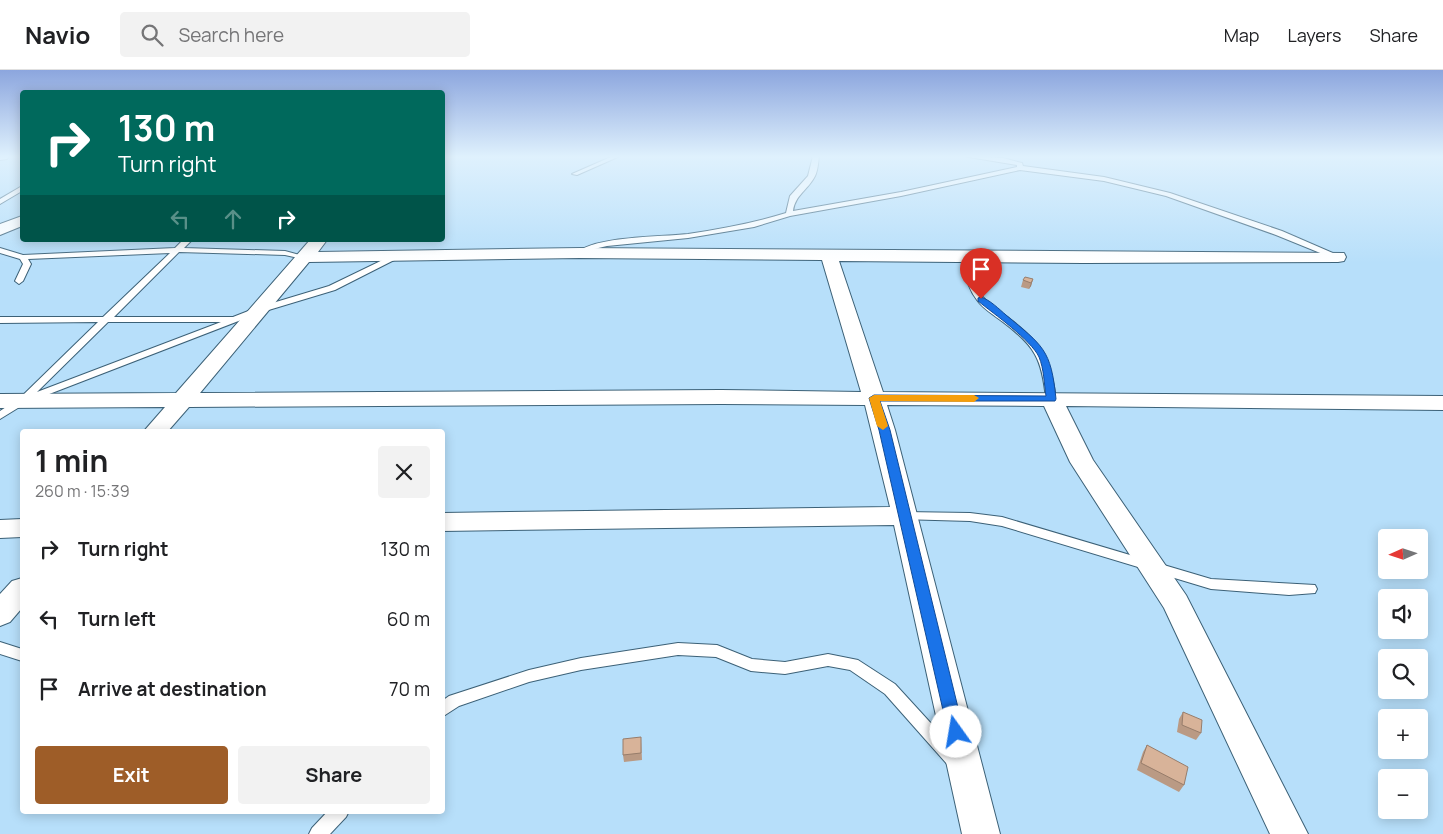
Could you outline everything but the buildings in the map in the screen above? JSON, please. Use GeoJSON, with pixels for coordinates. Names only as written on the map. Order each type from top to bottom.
{"type":"FeatureCollection","features":[{"type":"Feature","properties":{"kind":"street"},"geometry":{"type":"LineString","coordinates":[[0,230],[20,223]]}},
{"type":"Feature","properties":{"kind":"street"},"geometry":{"type":"LineString","coordinates":[[158,429],[317,242]]}},
{"type":"Feature","properties":{"kind":"street"},"geometry":{"type":"LineString","coordinates":[[303,257],[580,253],[964,257],[1338,257]]}},
{"type":"Feature","properties":{"kind":"street"},"geometry":{"type":"LineString","coordinates":[[829,256],[884,430],[981,834]]}},
{"type":"Feature","properties":{"kind":"street"},"geometry":{"type":"LineString","coordinates":[[0,401],[874,398],[1443,403]]}},
{"type":"Feature","properties":{"kind":"street"},"geometry":{"type":"LineString","coordinates":[[1051,399],[1082,462],[1176,603],[1289,834]]}},
{"type":"Feature","properties":{"kind":"street"},"geometry":{"type":"LineString","coordinates":[[445,522],[904,516]]}},
{"type":"Feature","properties":{"kind":"street"},"geometry":{"type":"LineString","coordinates":[[0,529],[20,528]]}},
{"type":"Feature","properties":{"kind":"street"},"geometry":{"type":"LineString","coordinates":[[0,614],[20,590]]}},
{"type":"Feature","properties":{"kind":"lane"},"geometry":{"type":"LineString","coordinates":[[0,202],[16,192]]}},
{"type":"Feature","properties":{"kind":"lane"},"geometry":{"type":"LineString","coordinates":[[789,214],[790,200],[798,192]]}},
{"type":"Feature","properties":{"kind":"lane"},"geometry":{"type":"LineString","coordinates":[[580,253],[592,247],[607,244],[688,236],[746,227],[789,214],[912,192]]}},
{"type":"Feature","properties":{"kind":"lane"},"geometry":{"type":"LineString","coordinates":[[1157,192],[1279,233],[1338,257]]}},
{"type":"Feature","properties":{"kind":"lane"},"geometry":{"type":"LineString","coordinates":[[0,416],[22,401],[186,242]]}},
{"type":"Feature","properties":{"kind":"lane"},"geometry":{"type":"LineString","coordinates":[[0,250],[23,257],[177,250],[285,253],[303,257]]}},
{"type":"Feature","properties":{"kind":"lane"},"geometry":{"type":"LineString","coordinates":[[22,401],[259,310],[332,288],[398,256]]}},
{"type":"Feature","properties":{"kind":"lane"},"geometry":{"type":"LineString","coordinates":[[19,281],[27,264],[23,257]]}},
{"type":"Feature","properties":{"kind":"lane"},"geometry":{"type":"LineString","coordinates":[[964,257],[974,288],[981,299],[1026,334],[1043,356],[1049,375],[1051,399]]}},
{"type":"Feature","properties":{"kind":"lane"},"geometry":{"type":"LineString","coordinates":[[0,320],[236,319]]}},
{"type":"Feature","properties":{"kind":"lane"},"geometry":{"type":"LineString","coordinates":[[904,516],[960,515],[1014,523],[1034,531],[1211,584],[1289,590],[1310,589]]}},
{"type":"Feature","properties":{"kind":"lane"},"geometry":{"type":"LineString","coordinates":[[0,648],[20,654]]}},
{"type":"Feature","properties":{"kind":"lane"},"geometry":{"type":"LineString","coordinates":[[445,708],[454,701],[530,676],[581,664],[678,649],[717,651],[751,665],[785,668],[828,660],[853,664],[890,688],[966,774]]}},
{"type":"Feature","properties":{"kind":"lane"},"geometry":{"type":"LineString","coordinates":[[318,834],[337,814]]}},
{"type":"Feature","properties":{"kind":"slow traffic"},"geometry":{"type":"LineString","coordinates":[[883,426],[874,398],[974,398]]}},
{"type":"Feature","properties":{"kind":"route"},"geometry":{"type":"LineString","coordinates":[[956,732],[884,430],[874,398],[1051,399],[1049,375],[1043,356],[1035,344],[1026,334],[981,299]]}}]}
